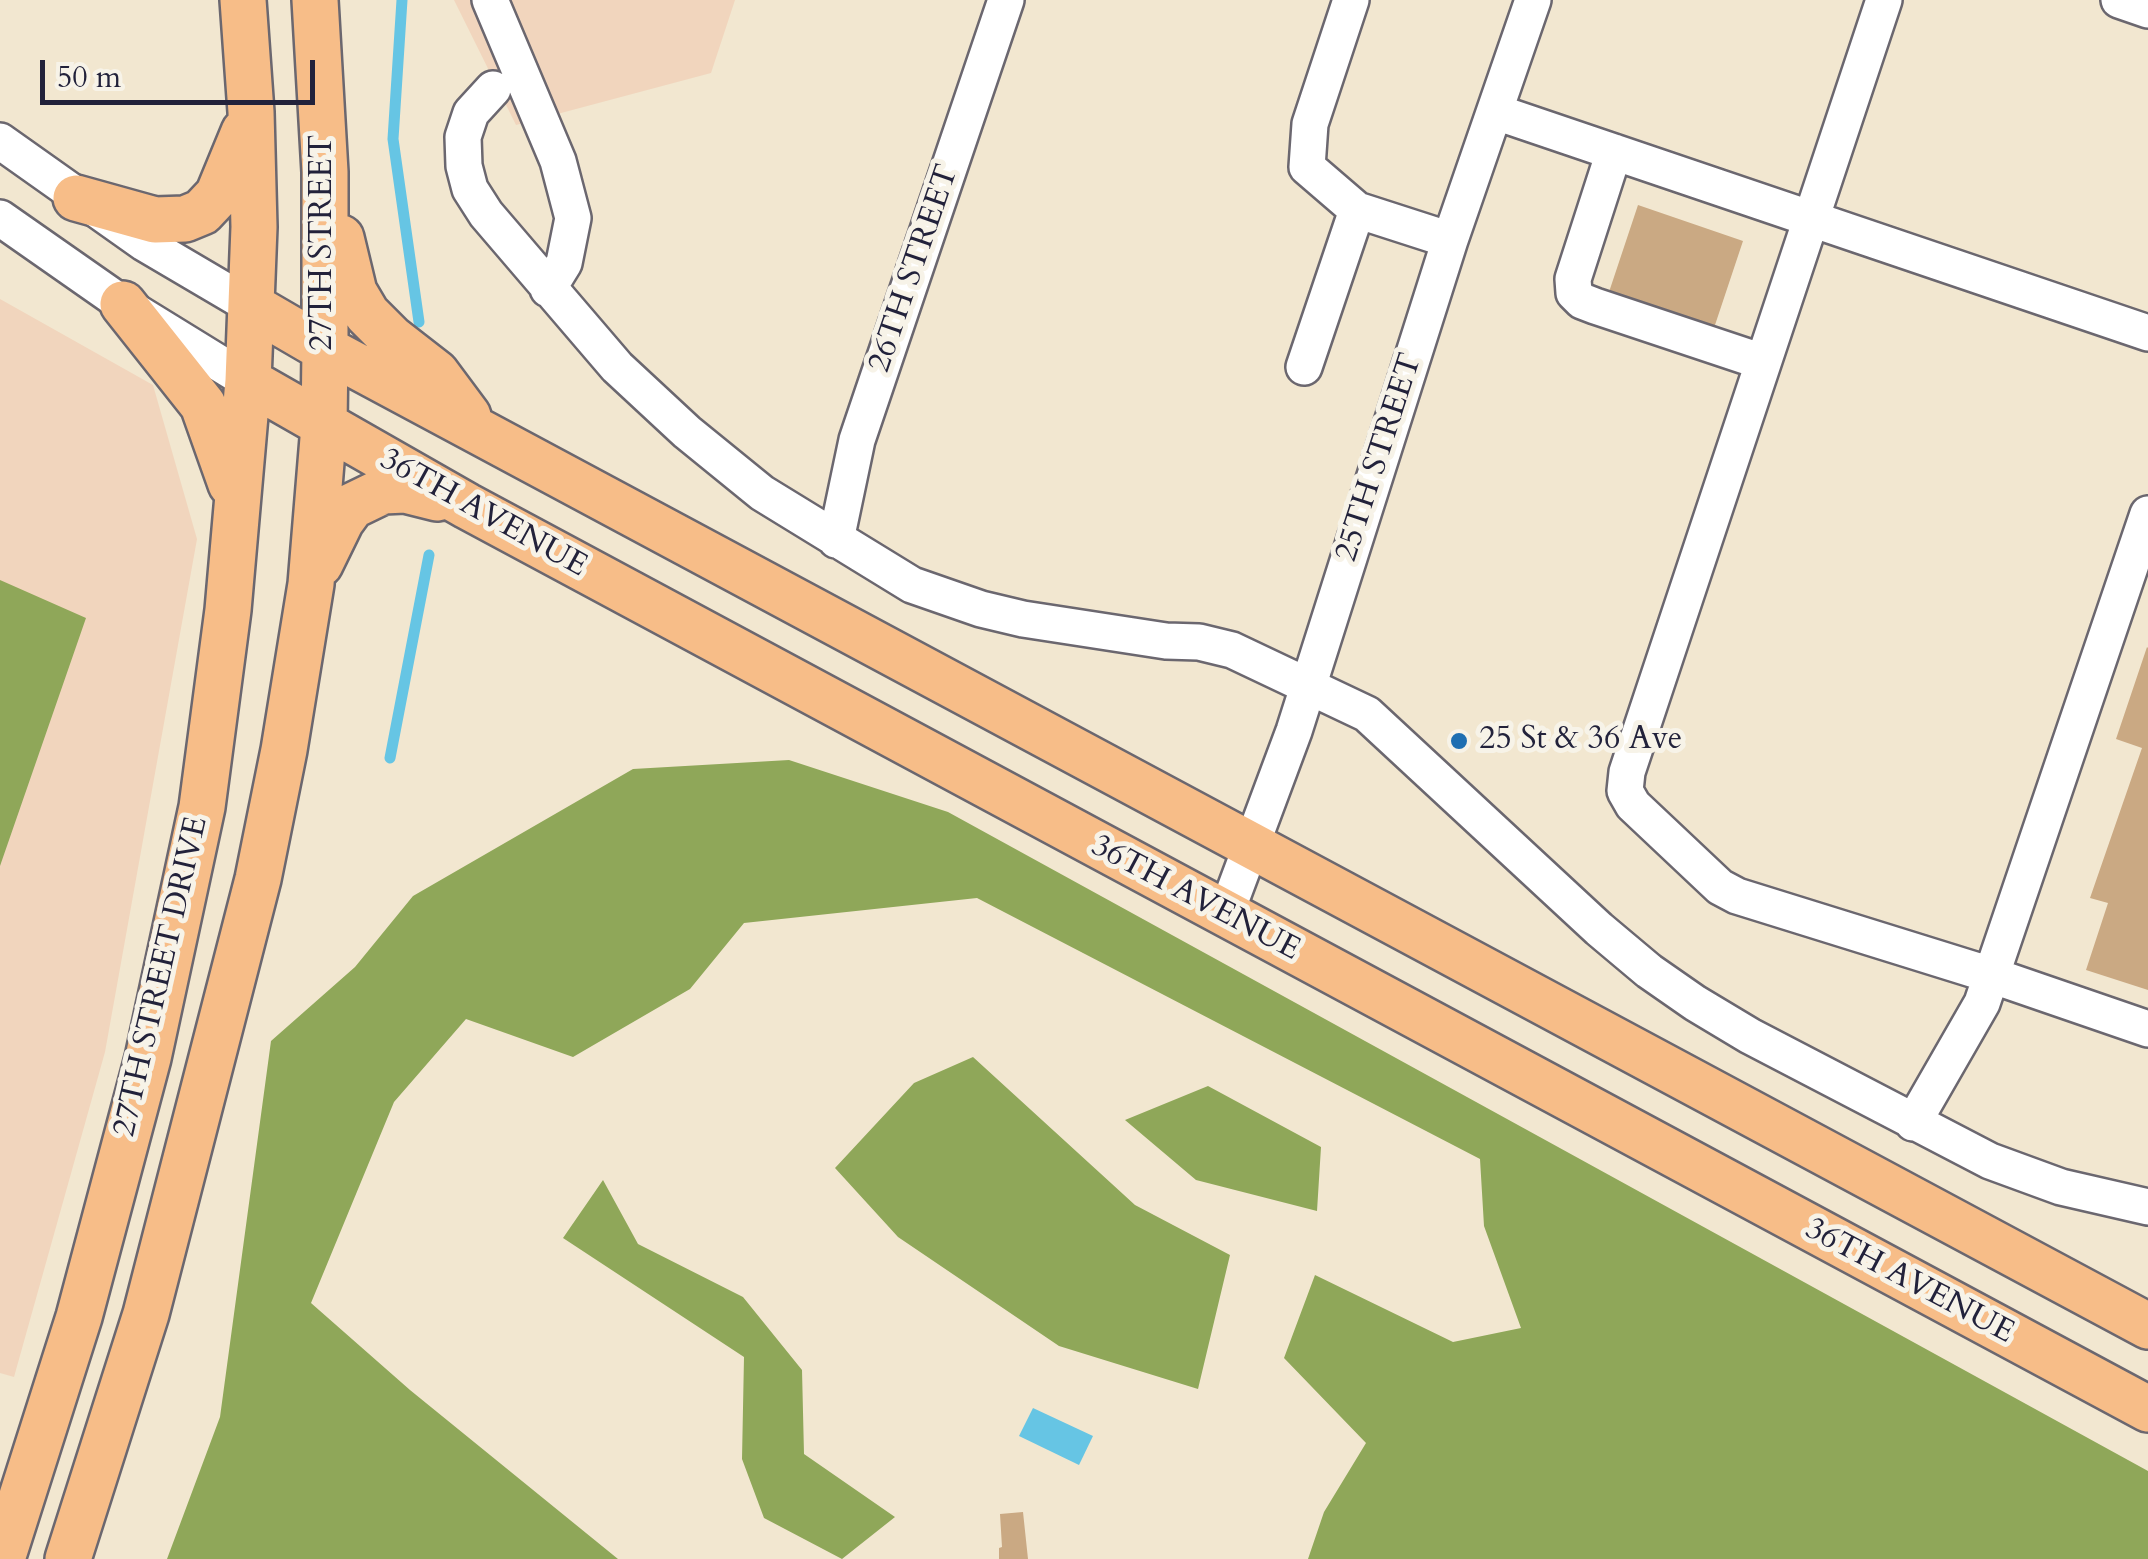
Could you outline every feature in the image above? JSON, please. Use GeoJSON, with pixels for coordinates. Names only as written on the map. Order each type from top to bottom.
{"type":"FeatureCollection","features":[{"type":"Feature","properties":{"kind":"main road"},"geometry":{"type":"LineString","coordinates":[[243,0],[254,227],[248,381]]}},
{"type":"Feature","properties":{"kind":"main road","name":"27TH STREET"},"geometry":{"type":"LineString","coordinates":[[314,0],[325,172],[324,426]]}},
{"type":"Feature","properties":{"kind":"main road"},"geometry":{"type":"LineString","coordinates":[[76,198],[155,220],[186,219],[202,212],[231,170],[251,112]]}},
{"type":"Feature","properties":{"kind":"main road"},"geometry":{"type":"LineString","coordinates":[[325,172],[354,292],[367,314],[436,373],[478,430]]}},
{"type":"Feature","properties":{"kind":"main road"},"geometry":{"type":"LineString","coordinates":[[123,304],[203,404],[237,502]]}},
{"type":"Feature","properties":{"kind":"main road"},"geometry":{"type":"LineString","coordinates":[[251,306],[2148,1326]]}},
{"type":"Feature","properties":{"kind":"main road","name":"36TH AVENUE"},"geometry":{"type":"LineString","coordinates":[[248,381],[466,506],[2148,1409]]}},
{"type":"Feature","properties":{"kind":"main road","name":"27TH STREET DRIVE"},"geometry":{"type":"LineString","coordinates":[[2,1559],[80,1317],[148,1058],[202,807],[228,610],[248,381]]}},
{"type":"Feature","properties":{"kind":"main road","name":"27TH STREET DRIVE"},"geometry":{"type":"LineString","coordinates":[[68,1559],[146,1314],[258,879],[311,584],[324,426]]}},
{"type":"Feature","properties":{"kind":"main road"},"geometry":{"type":"LineString","coordinates":[[311,584],[341,521],[352,506],[365,499],[383,491],[405,490],[466,506]]}},
{"type":"Feature","properties":{"kind":"street"},"geometry":{"type":"LineString","coordinates":[[490,0],[558,162],[573,218],[564,263],[548,289]]}},
{"type":"Feature","properties":{"kind":"street","name":"26TH STREET"},"geometry":{"type":"LineString","coordinates":[[836,540],[858,440],[1006,0]]}},
{"type":"Feature","properties":{"kind":"street"},"geometry":{"type":"LineString","coordinates":[[1351,0],[1310,124],[1308,168],[1357,210],[1450,240]]}},
{"type":"Feature","properties":{"kind":"street","name":"25TH STREET"},"geometry":{"type":"LineString","coordinates":[[1226,916],[1294,731],[1450,240],[1533,0]]}},
{"type":"Feature","properties":{"kind":"street"},"geometry":{"type":"LineString","coordinates":[[1884,0],[1627,772],[1625,791],[1633,805],[1691,860],[1720,886],[1738,896],[2148,1029]]}},
{"type":"Feature","properties":{"kind":"street"},"geometry":{"type":"LineString","coordinates":[[2119,0],[2148,10]]}},
{"type":"Feature","properties":{"kind":"street"},"geometry":{"type":"LineString","coordinates":[[493,89],[471,113],[463,138],[470,189],[486,214],[617,367],[686,432],[762,493],[912,585],[981,608],[1232,650],[1367,714],[1599,930],[1649,972],[1750,1036],[1990,1161],[2061,1187],[2148,1207]]}},
{"type":"Feature","properties":{"kind":"street"},"geometry":{"type":"LineString","coordinates":[[1496,112],[2148,333]]}},
{"type":"Feature","properties":{"kind":"street"},"geometry":{"type":"LineString","coordinates":[[0,140],[76,198],[251,306]]}},
{"type":"Feature","properties":{"kind":"street"},"geometry":{"type":"LineString","coordinates":[[1614,152],[1573,280],[1574,292],[1582,301],[1595,306],[1763,362]]}},
{"type":"Feature","properties":{"kind":"street"},"geometry":{"type":"LineString","coordinates":[[1304,366],[1357,210]]}},
{"type":"Feature","properties":{"kind":"street"},"geometry":{"type":"LineString","coordinates":[[0,218],[123,304],[248,381]]}},
{"type":"Feature","properties":{"kind":"street"},"geometry":{"type":"LineString","coordinates":[[1913,1122],[1982,1002],[2148,514]]}},
{"type":"Feature","properties":{"kind":"shaded area"},"geometry":{"type":"Polygon","coordinates":[[[454,0],[735,0],[711,73],[516,125],[454,0]]]}},
{"type":"Feature","properties":{"kind":"shaded area"},"geometry":{"type":"Polygon","coordinates":[[[0,299],[153,385],[197,539],[105,1052],[14,1377],[0,1373],[0,299]]]}},
{"type":"Feature","properties":{"kind":"green space"},"geometry":{"type":"Polygon","coordinates":[[[0,580],[86,618],[0,866],[0,580]]]}},
{"type":"Feature","properties":{"kind":"green space"},"geometry":{"type":"Polygon","coordinates":[[[789,760],[948,812],[2148,1471],[2148,1559],[1308,1559],[1324,1512],[1366,1443],[1284,1358],[1315,1275],[1453,1342],[1521,1328],[1484,1226],[1480,1159],[977,898],[744,923],[690,989],[573,1057],[466,1019],[394,1102],[311,1303],[410,1390],[618,1559],[167,1559],[220,1417],[271,1041],[355,967],[413,896],[633,769],[789,760]]]}},
{"type":"Feature","properties":{"kind":"green space"},"geometry":{"type":"Polygon","coordinates":[[[973,1057],[1135,1205],[1230,1255],[1198,1389],[1059,1346],[898,1237],[835,1168],[914,1083],[973,1057]]]}},
{"type":"Feature","properties":{"kind":"green space"},"geometry":{"type":"Polygon","coordinates":[[[1208,1086],[1321,1147],[1317,1211],[1196,1180],[1125,1120],[1208,1086]]]}},
{"type":"Feature","properties":{"kind":"green space"},"geometry":{"type":"Polygon","coordinates":[[[603,1180],[638,1244],[743,1297],[802,1370],[804,1454],[895,1517],[842,1559],[764,1518],[742,1459],[744,1357],[563,1238],[603,1180]]]}},
{"type":"Feature","properties":{"kind":"water"},"geometry":{"type":"Polygon","coordinates":[[[1033,1408],[1093,1436],[1079,1465],[1019,1436],[1033,1408]]]}},
{"type":"Feature","properties":{"kind":"building"},"geometry":{"type":"Polygon","coordinates":[[[1638,205],[1743,241],[1714,328],[1609,292],[1638,205]]]}},
{"type":"Feature","properties":{"kind":"building"},"geometry":{"type":"Polygon","coordinates":[[[2147,647],[2148,990],[2086,970],[2108,903],[2090,898],[2142,748],[2116,739],[2147,647]]]}},
{"type":"Feature","properties":{"kind":"building"},"geometry":{"type":"Polygon","coordinates":[[[1023,1512],[1028,1559],[999,1559],[1000,1514],[1023,1512]]]}},
{"type":"Feature","properties":{"kind":"waterway"},"geometry":{"type":"LineString","coordinates":[[402,0],[393,139],[419,322]]}},
{"type":"Feature","properties":{"kind":"waterway"},"geometry":{"type":"LineString","coordinates":[[390,758],[429,555]]}},
{"type":"Feature","properties":{"kind":"place","name":"25 St & 36 Ave"},"geometry":{"type":"Point","coordinates":[1459,741]}}]}
